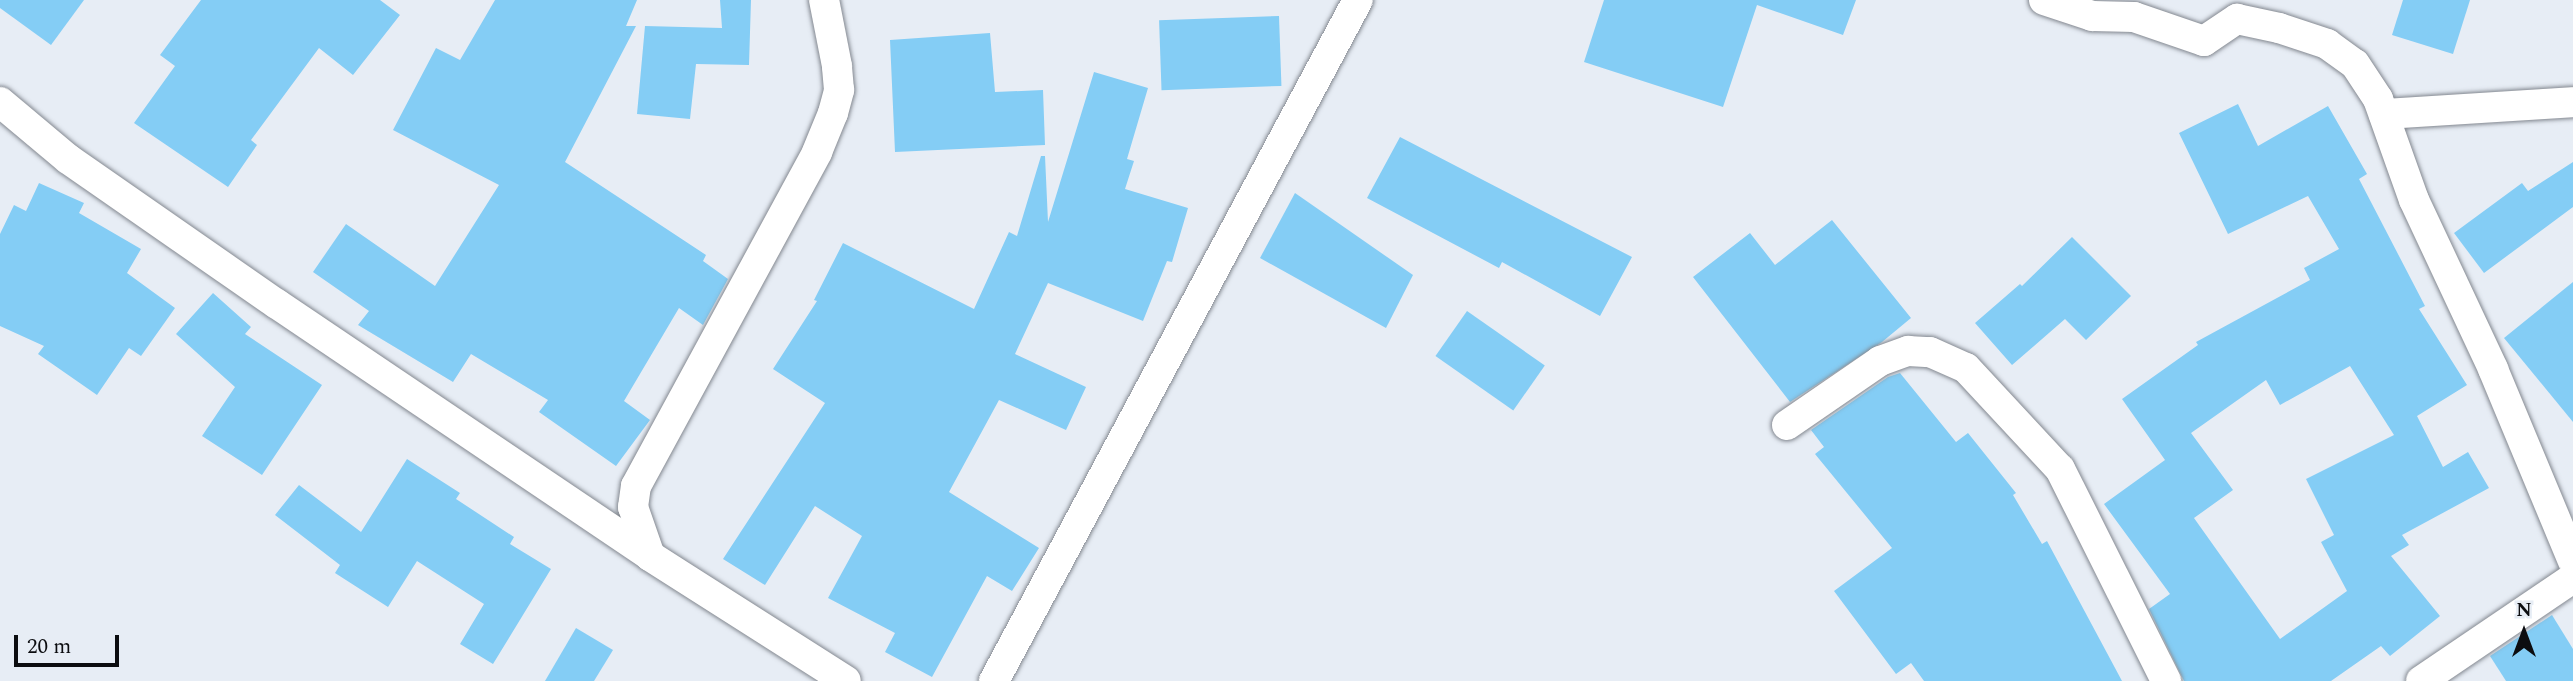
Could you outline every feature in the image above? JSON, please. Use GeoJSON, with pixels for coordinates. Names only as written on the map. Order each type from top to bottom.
{"type":"FeatureCollection","features":[{"type":"Feature","properties":{"kind":"street"},"geometry":{"type":"LineString","coordinates":[[650,556],[633,507],[636,486],[817,152],[833,113],[839,90],[824,0]]}},
{"type":"Feature","properties":{"kind":"street"},"geometry":{"type":"LineString","coordinates":[[2044,0],[2092,16],[2134,17],[2204,41],[2237,19],[2279,28],[2327,44],[2355,64],[2378,99],[2414,200],[2493,369],[2573,561]]}},
{"type":"Feature","properties":{"kind":"street"},"geometry":{"type":"LineString","coordinates":[[2243,0],[2279,28]]}},
{"type":"Feature","properties":{"kind":"street"},"geometry":{"type":"LineString","coordinates":[[994,681],[1357,1]]}},
{"type":"Feature","properties":{"kind":"street"},"geometry":{"type":"LineString","coordinates":[[0,102],[101,182],[650,556],[846,681]]}},
{"type":"Feature","properties":{"kind":"street"},"geometry":{"type":"LineString","coordinates":[[2384,114],[2573,102]]}},
{"type":"Feature","properties":{"kind":"street"},"geometry":{"type":"LineString","coordinates":[[1787,425],[1880,361],[1908,351],[1930,352],[1966,368],[2060,469],[2166,681]]}},
{"type":"Feature","properties":{"kind":"street"},"geometry":{"type":"LineString","coordinates":[[2420,681],[2573,578]]}},
{"type":"Feature","properties":{"kind":"building"},"geometry":{"type":"Polygon","coordinates":[[[0,0],[84,0],[51,45],[0,8],[0,0]]]}},
{"type":"Feature","properties":{"kind":"building"},"geometry":{"type":"Polygon","coordinates":[[[201,0],[380,0],[400,15],[353,75],[319,48],[251,140],[257,145],[228,187],[134,123],[175,66],[160,55],[201,0]]]}},
{"type":"Feature","properties":{"kind":"building"},"geometry":{"type":"Polygon","coordinates":[[[495,0],[637,0],[626,26],[636,26],[565,162],[706,255],[703,261],[728,279],[703,325],[679,308],[624,401],[650,420],[616,466],[539,412],[548,400],[471,354],[453,382],[358,325],[369,311],[313,272],[346,224],[435,286],[499,185],[393,130],[436,48],[460,60],[495,0]]]}},
{"type":"Feature","properties":{"kind":"building"},"geometry":{"type":"Polygon","coordinates":[[[720,0],[751,0],[749,65],[696,64],[690,119],[637,114],[645,26],[722,28],[720,0]]]}},
{"type":"Feature","properties":{"kind":"building"},"geometry":{"type":"Polygon","coordinates":[[[1604,0],[1856,0],[1843,35],[1757,5],[1723,107],[1584,62],[1604,0]]]}},
{"type":"Feature","properties":{"kind":"building"},"geometry":{"type":"Polygon","coordinates":[[[2403,0],[2470,0],[2453,54],[2392,35],[2403,0]]]}},
{"type":"Feature","properties":{"kind":"building"},"geometry":{"type":"Polygon","coordinates":[[[1279,16],[1281,86],[1162,90],[1159,20],[1279,16]]]}},
{"type":"Feature","properties":{"kind":"building"},"geometry":{"type":"Polygon","coordinates":[[[990,33],[995,92],[1043,90],[1045,145],[895,152],[890,40],[990,33]]]}},
{"type":"Feature","properties":{"kind":"building"},"geometry":{"type":"Polygon","coordinates":[[[1094,72],[1148,88],[1127,159],[1134,161],[1125,189],[1188,208],[1172,262],[1167,261],[1143,321],[1048,283],[1015,354],[1086,387],[1066,430],[999,400],[949,492],[1039,548],[1012,591],[987,576],[932,677],[885,652],[895,633],[828,598],[862,536],[815,506],[765,585],[723,559],[825,403],[773,369],[817,301],[814,300],[843,243],[974,309],[1009,232],[1017,236],[1041,156],[1045,156],[1048,222],[1094,72]]]}},
{"type":"Feature","properties":{"kind":"building"},"geometry":{"type":"Polygon","coordinates":[[[2238,104],[2258,146],[2328,106],[2367,174],[2359,179],[2425,306],[2419,309],[2467,385],[2417,416],[2443,467],[2468,452],[2489,488],[2402,535],[2409,545],[2391,556],[2440,616],[2390,656],[2381,646],[2331,681],[2184,681],[2149,609],[2170,594],[2104,504],[2165,460],[2122,399],[2198,345],[2196,342],[2310,280],[2304,268],[2339,249],[2308,196],[2228,234],[2179,133],[2238,104]],[[2350,366],[2280,405],[2266,380],[2191,433],[2233,490],[2194,518],[2280,639],[2347,591],[2321,542],[2334,535],[2306,479],[2394,435],[2350,366]]]}},
{"type":"Feature","properties":{"kind":"building"},"geometry":{"type":"Polygon","coordinates":[[[1400,137],[1632,257],[1600,316],[1502,262],[1499,268],[1367,198],[1400,137]]]}},
{"type":"Feature","properties":{"kind":"building"},"geometry":{"type":"Polygon","coordinates":[[[2573,162],[2573,207],[2484,273],[2454,233],[2522,183],[2528,191],[2573,162]]]}},
{"type":"Feature","properties":{"kind":"building"},"geometry":{"type":"Polygon","coordinates":[[[39,183],[84,203],[79,213],[141,249],[127,273],[175,308],[141,356],[129,348],[97,395],[38,354],[44,346],[0,326],[0,234],[14,205],[26,211],[39,183]]]}},
{"type":"Feature","properties":{"kind":"building"},"geometry":{"type":"Polygon","coordinates":[[[1295,193],[1413,275],[1386,328],[1260,258],[1295,193]]]}},
{"type":"Feature","properties":{"kind":"building"},"geometry":{"type":"Polygon","coordinates":[[[1832,220],[1911,318],[1882,342],[1790,402],[1693,277],[1750,233],[1775,265],[1832,220]]]}},
{"type":"Feature","properties":{"kind":"building"},"geometry":{"type":"Polygon","coordinates":[[[2072,237],[2131,296],[2086,340],[2065,319],[2012,365],[1975,323],[2020,284],[2022,286],[2072,237]]]}},
{"type":"Feature","properties":{"kind":"building"},"geometry":{"type":"Polygon","coordinates":[[[2573,282],[2573,422],[2504,338],[2573,282]]]}},
{"type":"Feature","properties":{"kind":"building"},"geometry":{"type":"Polygon","coordinates":[[[213,293],[251,327],[245,334],[322,385],[262,475],[202,436],[235,387],[176,334],[213,293]]]}},
{"type":"Feature","properties":{"kind":"building"},"geometry":{"type":"Polygon","coordinates":[[[1467,311],[1545,365],[1513,411],[1435,356],[1467,311]]]}},
{"type":"Feature","properties":{"kind":"building"},"geometry":{"type":"Polygon","coordinates":[[[1900,373],[1956,442],[1968,433],[2016,493],[2013,495],[2042,544],[2047,541],[2122,681],[1924,681],[1911,663],[1896,674],[1834,591],[1892,548],[1815,454],[1824,447],[1811,430],[1888,377],[1900,373]]]}},
{"type":"Feature","properties":{"kind":"building"},"geometry":{"type":"Polygon","coordinates":[[[407,459],[460,493],[456,499],[514,537],[510,544],[551,569],[493,664],[460,644],[484,604],[417,561],[388,607],[335,573],[340,565],[275,515],[299,485],[361,532],[407,459]]]}},
{"type":"Feature","properties":{"kind":"building"},"geometry":{"type":"Polygon","coordinates":[[[2552,615],[2573,649],[2573,681],[2506,681],[2490,656],[2552,615]]]}},
{"type":"Feature","properties":{"kind":"building"},"geometry":{"type":"Polygon","coordinates":[[[576,628],[613,650],[594,681],[545,681],[576,628]]]}}]}
